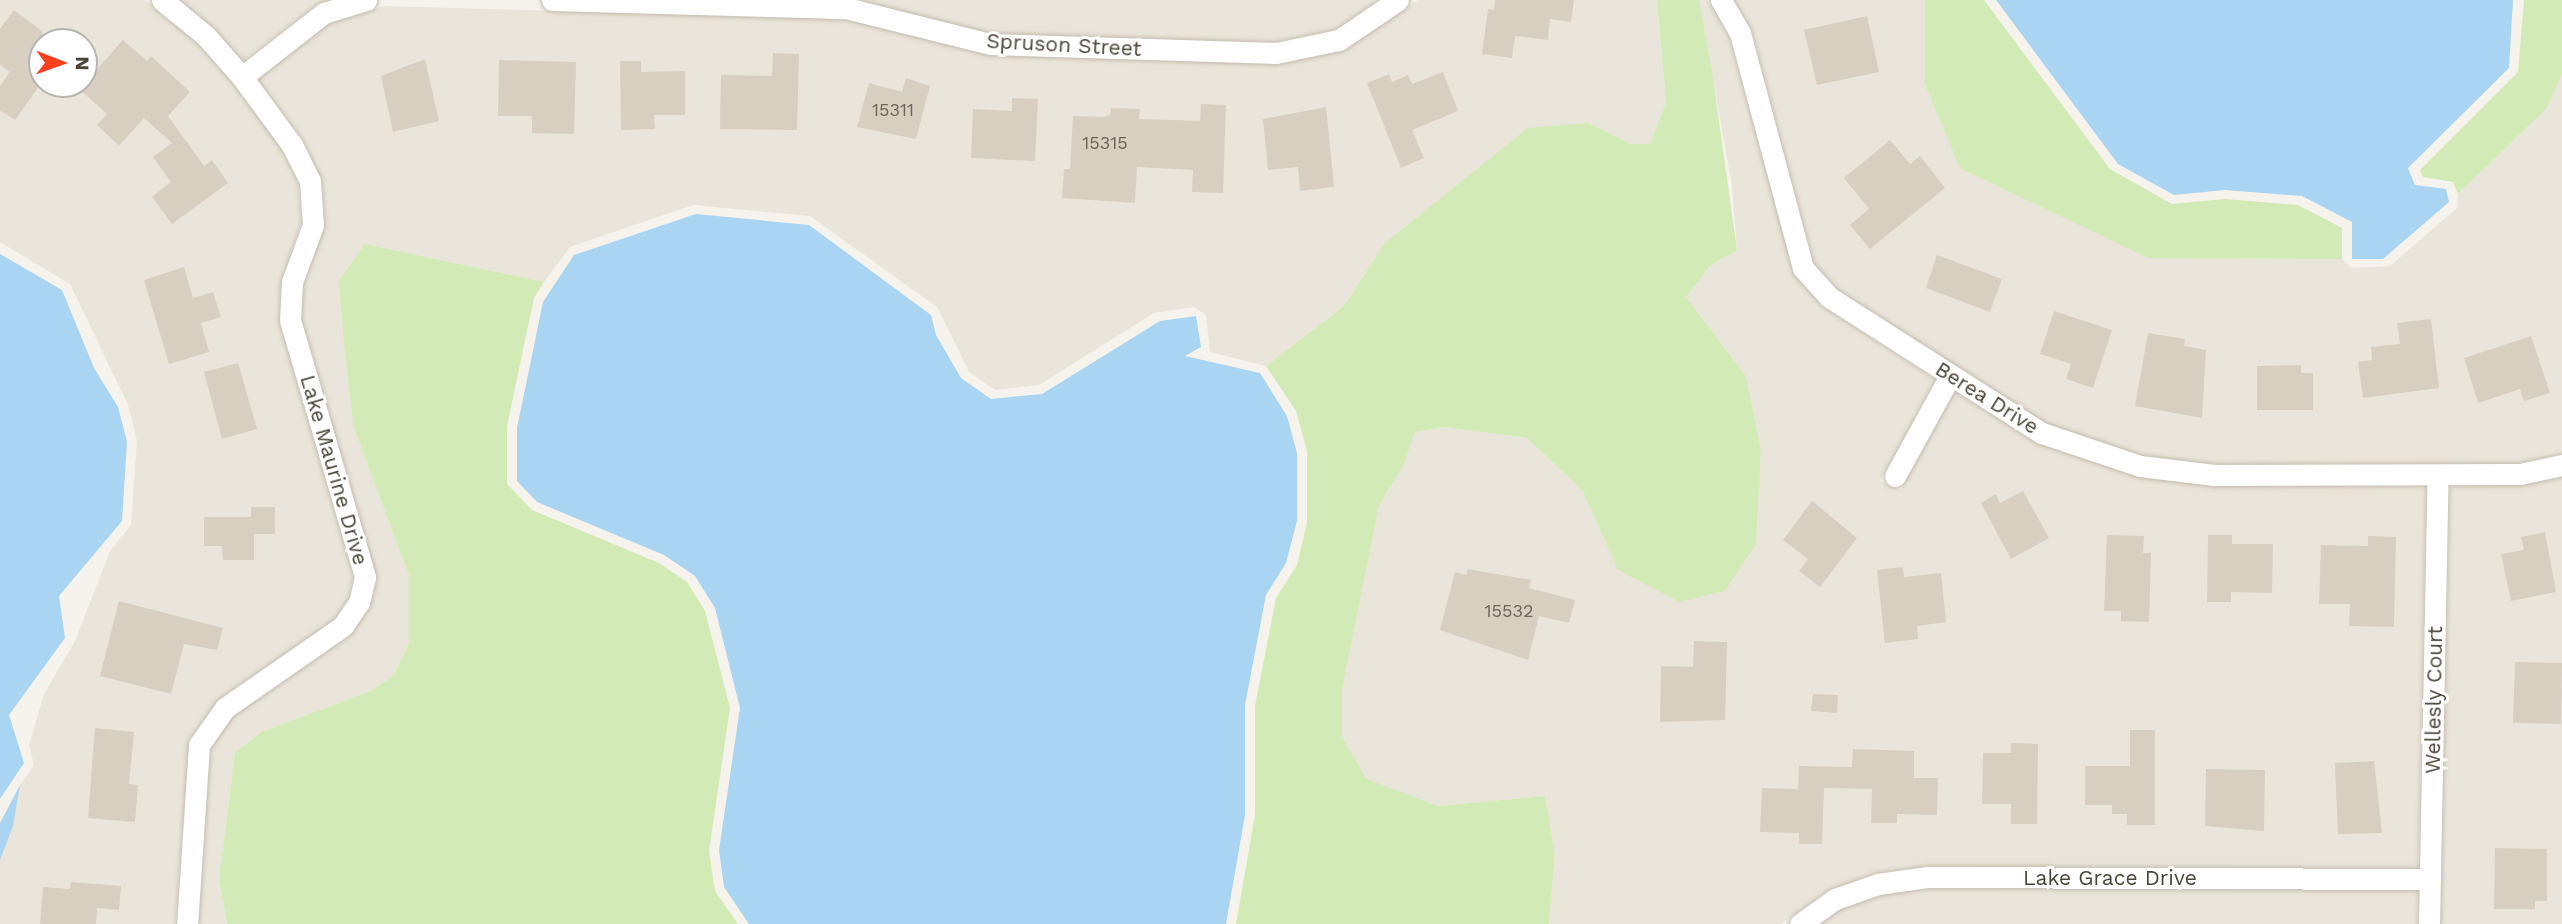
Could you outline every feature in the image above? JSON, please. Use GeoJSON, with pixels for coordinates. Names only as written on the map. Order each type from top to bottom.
{"type":"FeatureCollection","features":[{"type":"Feature","properties":{"kind":"street","name":"Lake Maurine Drive"},"geometry":{"type":"LineString","coordinates":[[162,0],[206,36],[242,77],[292,145],[310,181],[313,225],[292,282],[290,320],[365,576],[359,602],[343,626],[225,708],[199,745],[187,924]]}},
{"type":"Feature","properties":{"kind":"street"},"geometry":{"type":"LineString","coordinates":[[242,77],[324,13],[366,0]]}},
{"type":"Feature","properties":{"kind":"street","name":"Spruson Street"},"geometry":{"type":"LineString","coordinates":[[552,0],[846,8],[990,44],[1276,53],[1339,40],[1398,0]]}},
{"type":"Feature","properties":{"kind":"street","name":"Berea Drive"},"geometry":{"type":"LineString","coordinates":[[1721,0],[1740,33],[1803,268],[1829,297],[2042,433],[2140,466],[2214,475],[2520,474],[2562,465]]}},
{"type":"Feature","properties":{"kind":"street"},"geometry":{"type":"LineString","coordinates":[[1895,476],[1950,376]]}},
{"type":"Feature","properties":{"kind":"street","name":"Wellesly Court"},"geometry":{"type":"LineString","coordinates":[[2429,924],[2438,475]]}},
{"type":"Feature","properties":{"kind":"street","name":"Lake Grace Drive"},"geometry":{"type":"LineString","coordinates":[[1800,924],[1835,899],[1878,884],[1927,877],[2430,880]]}},
{"type":"Feature","properties":{"kind":"shaded area"},"geometry":{"type":"Polygon","coordinates":[[[0,0],[145,0],[197,43],[232,83],[282,150],[298,184],[301,224],[281,279],[279,322],[353,577],[348,598],[334,619],[218,700],[189,739],[175,924],[0,924],[0,860],[20,785],[34,765],[29,745],[44,694],[75,641],[110,551],[131,525],[137,441],[128,405],[70,284],[0,242],[0,0]]]}},
{"type":"Feature","properties":{"kind":"shaded area"},"geometry":{"type":"Polygon","coordinates":[[[180,0],[333,0],[316,5],[243,61],[180,0]]]}},
{"type":"Feature","properties":{"kind":"shaded area"},"geometry":{"type":"Polygon","coordinates":[[[855,0],[1378,0],[1334,30],[1275,42],[992,34],[855,0]]]}},
{"type":"Feature","properties":{"kind":"shaded area"},"geometry":{"type":"Polygon","coordinates":[[[1418,0],[1657,0],[1666,102],[1650,144],[1630,144],[1589,123],[1426,212],[1385,243],[1344,306],[1266,366],[1210,352],[1206,315],[1194,307],[1154,313],[1039,385],[995,390],[969,372],[937,307],[810,216],[693,205],[570,247],[544,282],[365,244],[354,428],[409,575],[409,643],[394,675],[373,690],[261,732],[235,753],[219,879],[227,924],[199,924],[211,748],[234,715],[353,632],[370,608],[377,579],[302,319],[304,284],[325,225],[322,181],[303,139],[257,78],[330,23],[384,6],[844,19],[990,55],[1276,64],[1342,50],[1418,0]]]}},
{"type":"Feature","properties":{"kind":"shaded area"},"geometry":{"type":"Polygon","coordinates":[[[1699,0],[1707,0],[1729,37],[1794,275],[1822,306],[1935,380],[1880,481],[1901,490],[1955,392],[2037,443],[2138,477],[2214,485],[2426,486],[2418,869],[1927,866],[1876,873],[1827,891],[1781,924],[1549,924],[1555,854],[1545,796],[1438,806],[1367,779],[1342,737],[1342,690],[1379,506],[1404,464],[1415,432],[1445,427],[1527,438],[1583,491],[1756,544],[1761,450],[1746,376],[1686,297],[1711,265],[1737,249],[1732,186],[1699,0]]]}},
{"type":"Feature","properties":{"kind":"shaded area"},"geometry":{"type":"Polygon","coordinates":[[[1734,0],[1925,0],[1925,84],[2148,258],[2342,259],[2352,268],[2390,266],[2457,208],[2458,194],[2547,108],[2562,74],[2562,454],[2518,463],[2215,464],[2143,456],[2047,424],[1837,289],[1814,264],[1752,30],[1734,0]]]}},
{"type":"Feature","properties":{"kind":"shaded area"},"geometry":{"type":"Polygon","coordinates":[[[2562,476],[2562,924],[2441,924],[2450,486],[2520,484],[2562,476]]]}},
{"type":"Feature","properties":{"kind":"shaded area"},"geometry":{"type":"Polygon","coordinates":[[[1928,888],[2418,890],[2417,924],[1819,924],[1841,908],[1881,894],[1928,888]]]}},
{"type":"Feature","properties":{"kind":"green space"},"geometry":{"type":"Polygon","coordinates":[[[1657,0],[1699,0],[1712,71],[1737,250],[1711,265],[1686,297],[1746,376],[1761,450],[1756,544],[1725,591],[1679,602],[1618,570],[1583,491],[1527,438],[1445,427],[1415,432],[1404,464],[1379,506],[1342,690],[1342,737],[1367,779],[1438,806],[1545,796],[1555,854],[1549,924],[1236,924],[1255,815],[1255,706],[1276,598],[1297,565],[1307,523],[1307,451],[1296,411],[1266,366],[1344,306],[1385,243],[1528,128],[1589,123],[1630,144],[1650,144],[1666,102],[1657,0]]]}},
{"type":"Feature","properties":{"kind":"green space"},"geometry":{"type":"Polygon","coordinates":[[[1925,0],[1984,0],[2110,169],[2172,204],[2225,199],[2298,205],[2342,228],[2342,259],[2148,258],[1960,168],[1925,84],[1925,0]]]}},
{"type":"Feature","properties":{"kind":"green space"},"geometry":{"type":"Polygon","coordinates":[[[2524,0],[2562,0],[2562,74],[2547,108],[2458,194],[2453,182],[2423,177],[2420,170],[2518,72],[2524,0]]]}},
{"type":"Feature","properties":{"kind":"green space"},"geometry":{"type":"Polygon","coordinates":[[[365,244],[544,282],[534,298],[507,426],[507,484],[532,510],[659,563],[687,582],[705,611],[730,708],[709,851],[715,891],[738,924],[227,924],[219,879],[235,753],[261,732],[373,690],[394,675],[409,643],[409,575],[354,428],[344,343],[339,281],[365,244]]]}},
{"type":"Feature","properties":{"kind":"water"},"geometry":{"type":"Polygon","coordinates":[[[1996,0],[2513,0],[2509,68],[2408,168],[2415,185],[2446,189],[2449,202],[2383,259],[2352,259],[2352,222],[2302,196],[2225,190],[2174,195],[2118,164],[1996,0]]]}},
{"type":"Feature","properties":{"kind":"water"},"geometry":{"type":"Polygon","coordinates":[[[696,214],[809,225],[931,315],[936,335],[961,378],[991,399],[1042,394],[1160,321],[1196,316],[1201,347],[1185,356],[1260,373],[1287,416],[1297,453],[1297,521],[1286,563],[1266,595],[1245,705],[1245,815],[1226,924],[749,924],[724,887],[719,850],[740,708],[715,608],[695,576],[664,555],[537,502],[517,481],[517,428],[543,302],[574,255],[696,214]]]}},
{"type":"Feature","properties":{"kind":"water"},"geometry":{"type":"Polygon","coordinates":[[[0,254],[62,290],[94,368],[118,407],[127,442],[122,521],[59,596],[65,638],[9,715],[24,763],[0,799],[0,254]]]}},
{"type":"Feature","properties":{"kind":"water"},"geometry":{"type":"Polygon","coordinates":[[[20,785],[13,826],[0,860],[0,823],[20,785]]]}},
{"type":"Feature","properties":{"kind":"building"},"geometry":{"type":"Polygon","coordinates":[[[1495,0],[1574,0],[1571,22],[1550,19],[1548,40],[1515,36],[1512,58],[1482,54],[1488,9],[1494,10],[1495,0]]]}},
{"type":"Feature","properties":{"kind":"building"},"geometry":{"type":"Polygon","coordinates":[[[14,10],[38,28],[28,28],[28,98],[31,98],[15,120],[0,110],[0,86],[10,72],[0,65],[0,29],[14,10]]]}},
{"type":"Feature","properties":{"kind":"building"},"geometry":{"type":"Polygon","coordinates":[[[1867,16],[1879,72],[1817,85],[1804,30],[1867,16]]]}},
{"type":"Feature","properties":{"kind":"building"},"geometry":{"type":"Polygon","coordinates":[[[123,40],[147,61],[151,56],[190,92],[168,116],[204,166],[212,160],[228,183],[172,224],[152,197],[171,182],[153,157],[172,143],[144,118],[119,146],[97,125],[107,114],[89,98],[98,98],[98,68],[123,40]]]}},
{"type":"Feature","properties":{"kind":"building"},"geometry":{"type":"Polygon","coordinates":[[[773,53],[799,54],[797,130],[720,129],[721,75],[772,76],[773,53]]]}},
{"type":"Feature","properties":{"kind":"building"},"geometry":{"type":"Polygon","coordinates":[[[425,59],[439,121],[393,132],[381,76],[425,59]]]}},
{"type":"Feature","properties":{"kind":"building"},"geometry":{"type":"Polygon","coordinates":[[[499,60],[576,62],[574,134],[532,133],[532,116],[498,116],[499,60]]]}},
{"type":"Feature","properties":{"kind":"building"},"geometry":{"type":"Polygon","coordinates":[[[620,61],[641,61],[641,72],[685,71],[685,115],[654,115],[655,129],[621,130],[620,61]]]}},
{"type":"Feature","properties":{"kind":"building"},"geometry":{"type":"Polygon","coordinates":[[[1443,72],[1458,111],[1412,130],[1424,158],[1401,168],[1367,83],[1389,74],[1392,82],[1408,75],[1412,84],[1443,72]]]}},
{"type":"Feature","properties":{"kind":"building"},"geometry":{"type":"Polygon","coordinates":[[[906,78],[930,86],[916,139],[857,127],[869,83],[902,92],[906,78]]]}},
{"type":"Feature","properties":{"kind":"building"},"geometry":{"type":"Polygon","coordinates":[[[1012,98],[1038,99],[1035,161],[971,158],[973,109],[1012,111],[1012,98]]]}},
{"type":"Feature","properties":{"kind":"building"},"geometry":{"type":"Polygon","coordinates":[[[1201,104],[1226,105],[1223,193],[1192,192],[1193,170],[1137,167],[1135,203],[1062,198],[1064,169],[1070,169],[1073,116],[1103,117],[1110,115],[1111,108],[1140,109],[1139,119],[1200,121],[1201,104]]]}},
{"type":"Feature","properties":{"kind":"building"},"geometry":{"type":"Polygon","coordinates":[[[1326,107],[1334,187],[1300,191],[1298,167],[1268,170],[1263,119],[1326,107]]]}},
{"type":"Feature","properties":{"kind":"building"},"geometry":{"type":"Polygon","coordinates":[[[1890,140],[1910,164],[1920,156],[1945,188],[1870,249],[1850,225],[1869,209],[1844,178],[1890,140]]]}},
{"type":"Feature","properties":{"kind":"building"},"geometry":{"type":"Polygon","coordinates":[[[1937,255],[2002,279],[1990,312],[1926,288],[1937,255]]]}},
{"type":"Feature","properties":{"kind":"building"},"geometry":{"type":"Polygon","coordinates":[[[184,267],[193,298],[213,292],[221,317],[201,323],[209,352],[169,364],[144,280],[184,267]]]}},
{"type":"Feature","properties":{"kind":"building"},"geometry":{"type":"Polygon","coordinates":[[[2054,311],[2112,330],[2093,388],[2066,379],[2071,364],[2040,354],[2054,311]]]}},
{"type":"Feature","properties":{"kind":"building"},"geometry":{"type":"Polygon","coordinates":[[[2431,319],[2439,388],[2363,398],[2358,362],[2372,360],[2371,347],[2400,344],[2397,323],[2431,319]]]}},
{"type":"Feature","properties":{"kind":"building"},"geometry":{"type":"Polygon","coordinates":[[[2148,333],[2185,339],[2184,346],[2206,350],[2202,418],[2135,406],[2148,333]]]}},
{"type":"Feature","properties":{"kind":"building"},"geometry":{"type":"Polygon","coordinates":[[[2531,336],[2550,393],[2524,401],[2520,389],[2478,403],[2464,358],[2531,336]]]}},
{"type":"Feature","properties":{"kind":"building"},"geometry":{"type":"Polygon","coordinates":[[[238,363],[257,429],[222,439],[204,372],[238,363]]]}},
{"type":"Feature","properties":{"kind":"building"},"geometry":{"type":"Polygon","coordinates":[[[2301,365],[2301,373],[2313,373],[2313,410],[2257,410],[2257,366],[2301,365]]]}},
{"type":"Feature","properties":{"kind":"building"},"geometry":{"type":"Polygon","coordinates":[[[2023,491],[2049,538],[2011,559],[1981,503],[1996,494],[2000,503],[2023,491]]]}},
{"type":"Feature","properties":{"kind":"building"},"geometry":{"type":"Polygon","coordinates":[[[1812,501],[1857,538],[1820,587],[1799,571],[1808,559],[1783,540],[1812,501]]]}},
{"type":"Feature","properties":{"kind":"building"},"geometry":{"type":"Polygon","coordinates":[[[251,507],[275,507],[275,534],[254,534],[254,560],[223,560],[222,546],[204,546],[204,517],[251,517],[251,507]]]}},
{"type":"Feature","properties":{"kind":"building"},"geometry":{"type":"Polygon","coordinates":[[[2545,532],[2556,592],[2511,601],[2501,554],[2524,550],[2521,537],[2545,532]]]}},
{"type":"Feature","properties":{"kind":"building"},"geometry":{"type":"Polygon","coordinates":[[[2107,535],[2144,536],[2143,553],[2151,553],[2149,622],[2121,621],[2121,611],[2104,611],[2107,535]]]}},
{"type":"Feature","properties":{"kind":"building"},"geometry":{"type":"Polygon","coordinates":[[[2208,535],[2232,535],[2232,544],[2273,544],[2272,593],[2231,592],[2231,602],[2207,602],[2208,535]]]}},
{"type":"Feature","properties":{"kind":"building"},"geometry":{"type":"Polygon","coordinates":[[[2368,536],[2396,537],[2394,627],[2349,626],[2350,604],[2319,604],[2321,545],[2368,546],[2368,536]]]}},
{"type":"Feature","properties":{"kind":"building"},"geometry":{"type":"Polygon","coordinates":[[[1903,567],[1904,577],[1941,573],[1946,622],[1917,626],[1918,639],[1885,643],[1877,570],[1903,567]]]}},
{"type":"Feature","properties":{"kind":"building"},"geometry":{"type":"Polygon","coordinates":[[[1468,569],[1531,580],[1529,588],[1575,600],[1569,623],[1539,616],[1528,660],[1440,630],[1455,572],[1466,575],[1468,569]]]}},
{"type":"Feature","properties":{"kind":"building"},"geometry":{"type":"Polygon","coordinates":[[[119,601],[223,628],[217,650],[184,644],[171,694],[100,676],[119,601]]]}},
{"type":"Feature","properties":{"kind":"building"},"geometry":{"type":"Polygon","coordinates":[[[1694,641],[1727,642],[1725,720],[1660,722],[1661,666],[1693,667],[1694,641]]]}},
{"type":"Feature","properties":{"kind":"building"},"geometry":{"type":"Polygon","coordinates":[[[2515,662],[2562,663],[2561,724],[2513,723],[2515,662]]]}},
{"type":"Feature","properties":{"kind":"building"},"geometry":{"type":"Polygon","coordinates":[[[1813,694],[1838,695],[1837,713],[1811,711],[1813,694]]]}},
{"type":"Feature","properties":{"kind":"building"},"geometry":{"type":"Polygon","coordinates":[[[95,728],[134,732],[129,784],[138,785],[135,822],[88,818],[95,728]]]}},
{"type":"Feature","properties":{"kind":"building"},"geometry":{"type":"Polygon","coordinates":[[[2130,730],[2155,730],[2155,825],[2127,825],[2127,814],[2112,814],[2112,805],[2085,805],[2085,766],[2130,766],[2130,730]]]}},
{"type":"Feature","properties":{"kind":"building"},"geometry":{"type":"Polygon","coordinates":[[[2011,743],[2038,744],[2037,824],[2011,824],[2011,804],[1982,804],[1983,753],[2011,753],[2011,743]]]}},
{"type":"Feature","properties":{"kind":"building"},"geometry":{"type":"Polygon","coordinates":[[[1853,749],[1914,751],[1914,778],[1938,778],[1937,815],[1897,814],[1897,823],[1871,823],[1872,789],[1824,788],[1822,844],[1799,844],[1799,833],[1760,832],[1762,788],[1798,789],[1799,766],[1852,767],[1853,749]]]}},
{"type":"Feature","properties":{"kind":"building"},"geometry":{"type":"Polygon","coordinates":[[[2374,761],[2382,833],[2338,834],[2335,763],[2374,761]]]}},
{"type":"Feature","properties":{"kind":"building"},"geometry":{"type":"Polygon","coordinates":[[[2206,769],[2265,770],[2264,831],[2205,826],[2206,769]]]}},
{"type":"Feature","properties":{"kind":"building"},"geometry":{"type":"Polygon","coordinates":[[[2495,848],[2547,849],[2547,901],[2535,901],[2535,909],[2494,909],[2495,848]]]}},
{"type":"Feature","properties":{"kind":"building"},"geometry":{"type":"Polygon","coordinates":[[[71,882],[121,886],[119,910],[97,908],[96,924],[40,924],[43,887],[70,889],[71,882]]]}}]}
